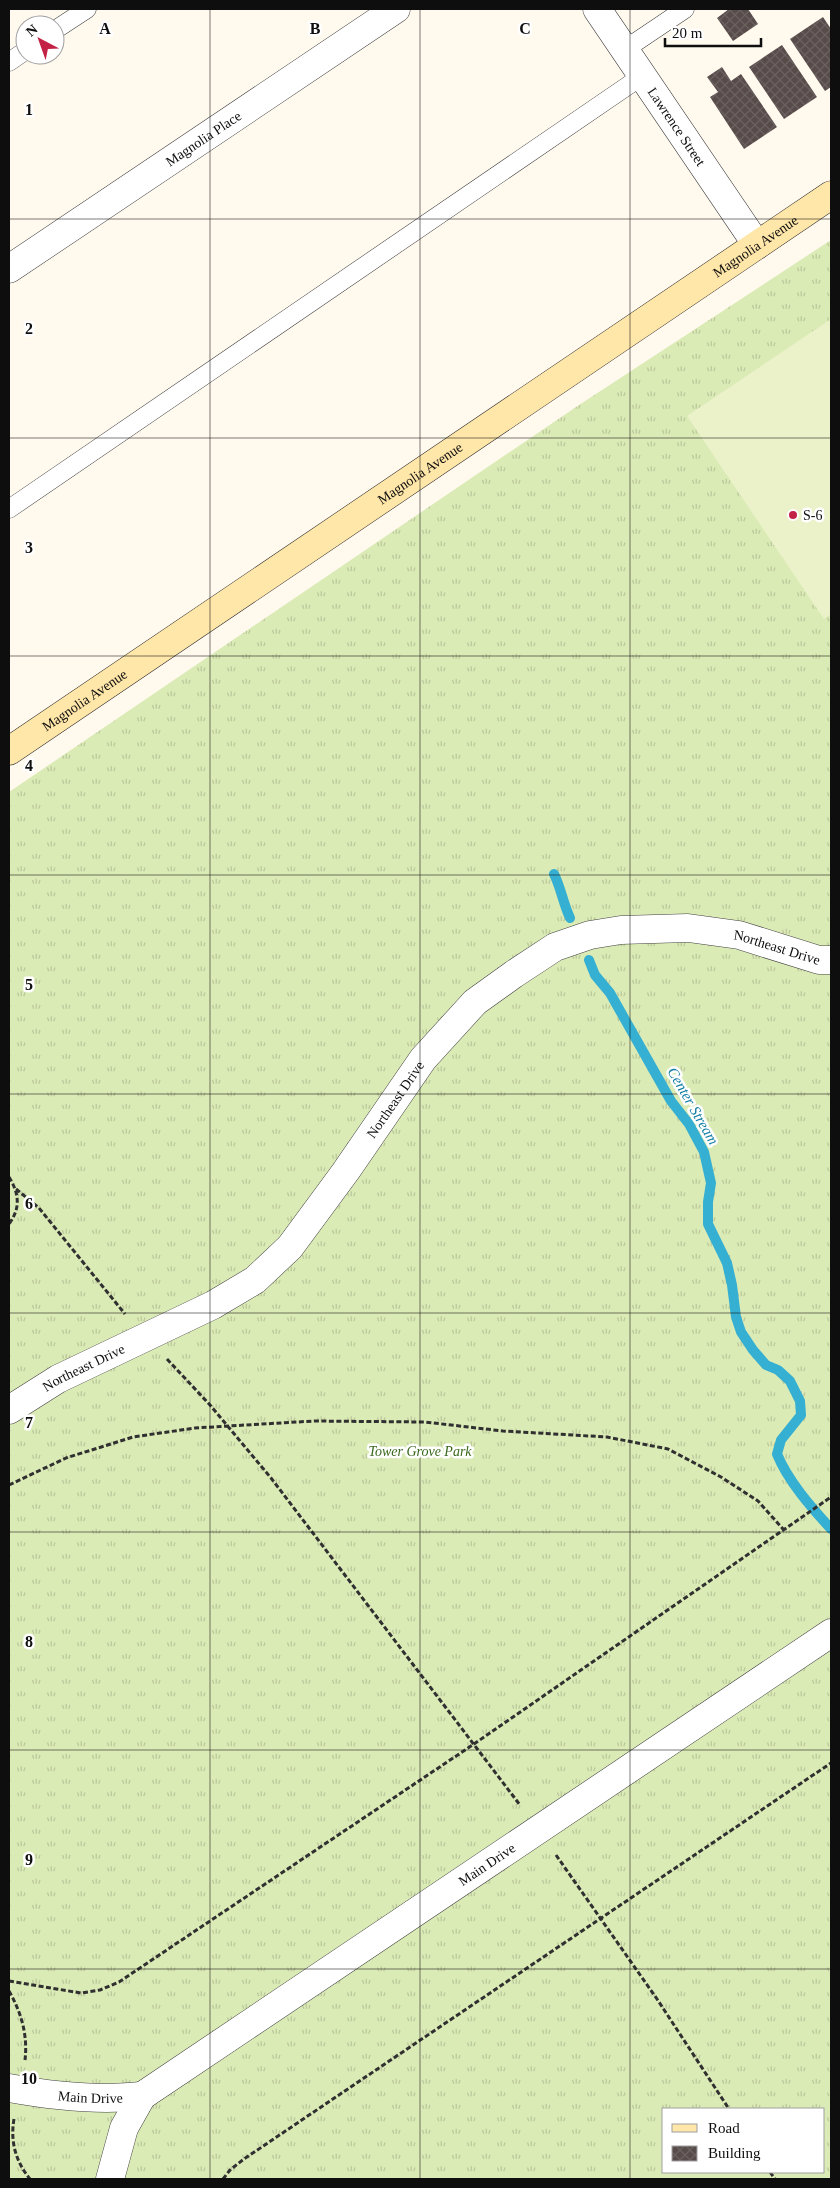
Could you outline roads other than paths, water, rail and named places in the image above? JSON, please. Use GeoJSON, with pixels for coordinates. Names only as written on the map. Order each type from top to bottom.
{"type":"FeatureCollection","features":[{"type":"Feature","properties":{"kind":"street","name":"Magnolia Place"},"geometry":{"type":"LineString","coordinates":[[9,269],[396,9]]}},
{"type":"Feature","properties":{"kind":"street","name":"Lawrence Street"},"geometry":{"type":"LineString","coordinates":[[597,9],[757,245]]}},
{"type":"Feature","properties":{"kind":"street","name":"Magnolia Avenue"},"geometry":{"type":"LineString","coordinates":[[9,751],[831,195]]}},
{"type":"Feature","properties":{"kind":"street","name":"Northeast Drive"},"geometry":{"type":"LineString","coordinates":[[9,1410],[58,1379],[213,1305],[255,1280],[290,1247],[346,1171],[423,1059],[475,1002],[555,947],[590,935],[613,931],[688,928],[739,935],[818,960],[831,960]]}},
{"type":"Feature","properties":{"kind":"street","name":"Main Drive"},"geometry":{"type":"LineString","coordinates":[[110,2179],[124,2128],[142,2096],[831,1633]]}},
{"type":"Feature","properties":{"kind":"street","name":"Main Drive"},"geometry":{"type":"LineString","coordinates":[[9,2088],[87,2098],[116,2099],[142,2096]]}},
{"type":"Feature","properties":{"kind":"lane"},"geometry":{"type":"LineString","coordinates":[[65,23],[87,9]]}},
{"type":"Feature","properties":{"kind":"lane"},"geometry":{"type":"LineString","coordinates":[[624,50],[685,9]]}},
{"type":"Feature","properties":{"kind":"lane"},"geometry":{"type":"LineString","coordinates":[[9,509],[642,76]]}},
{"type":"Feature","properties":{"kind":"waterway","name":"Center Stream"},"geometry":{"type":"LineString","coordinates":[[554,874],[570,918]]}},
{"type":"Feature","properties":{"kind":"waterway","name":"Center Stream"},"geometry":{"type":"LineString","coordinates":[[589,960],[595,975],[610,993],[671,1101],[689,1124],[704,1152],[711,1183],[708,1202],[708,1224],[727,1263],[736,1317],[741,1332],[766,1365],[778,1370],[790,1381],[800,1401],[801,1415],[781,1440],[777,1454],[794,1484],[831,1529]]}},
{"type":"Feature","properties":{"kind":"place","name":"S-6"},"geometry":{"type":"Point","coordinates":[793,515]}},
{"type":"Feature","properties":{"kind":"park label","name":"Tower Grove Park"},"geometry":{"type":"Point","coordinates":[420,1451]}}]}
